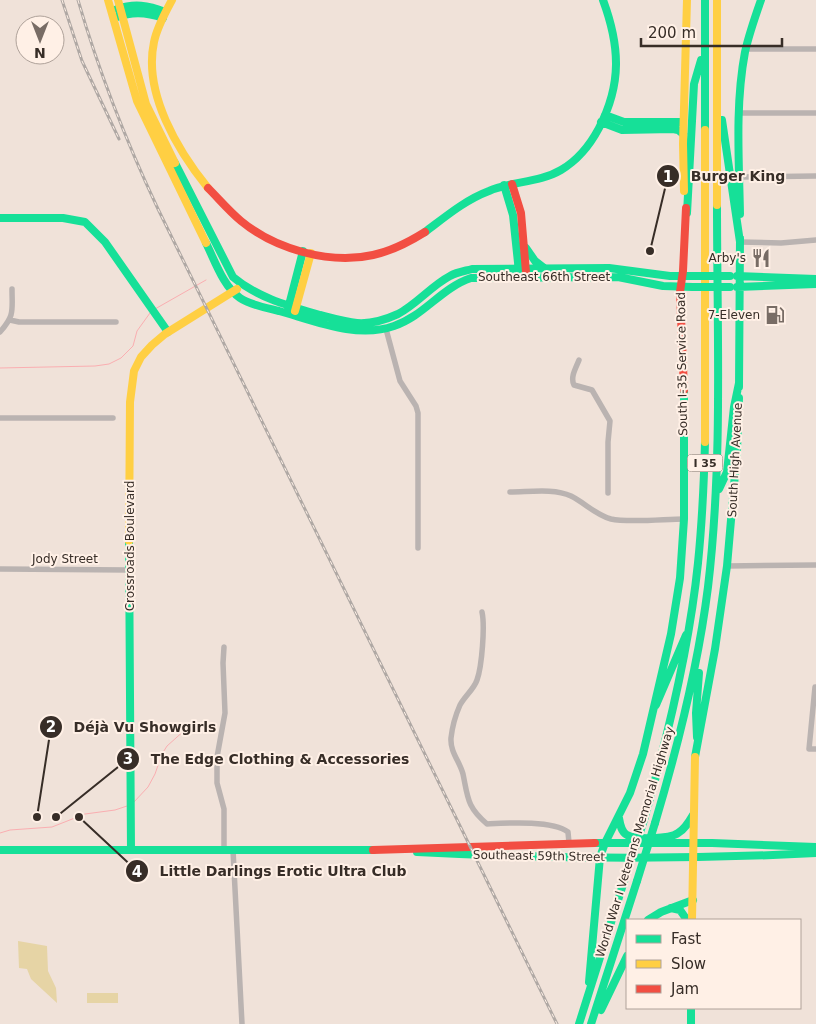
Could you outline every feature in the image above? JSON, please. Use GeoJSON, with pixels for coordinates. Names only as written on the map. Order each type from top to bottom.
{"type":"FeatureCollection","features":[{"type":"Feature","properties":{"kind":"main road"},"geometry":{"type":"LineString","coordinates":[[108,0],[137,101],[226,283],[233,292]]}},
{"type":"Feature","properties":{"kind":"main road"},"geometry":{"type":"LineString","coordinates":[[172,0],[164,15],[153,47],[152,68],[156,94],[165,118],[186,159],[213,193],[250,228],[278,244],[334,257],[355,257],[389,251],[408,242],[480,195],[508,185],[552,175],[580,156],[594,138],[613,91],[615,55],[611,26],[603,0]]}},
{"type":"Feature","properties":{"kind":"main road","name":"South I-35 Service Road"},"geometry":{"type":"LineString","coordinates":[[588,993],[600,857],[638,773],[656,705],[680,578],[684,519],[684,368],[681,287],[686,213],[683,122],[687,0]]}},
{"type":"Feature","properties":{"kind":"main road","name":"World War I Veterans Memorial Highway"},"geometry":{"type":"LineString","coordinates":[[579,1022],[644,820],[672,721],[690,628],[700,541],[705,465],[705,0]]}},
{"type":"Feature","properties":{"kind":"main road","name":"World War I Veterans Memorial Highway"},"geometry":{"type":"LineString","coordinates":[[592,1024],[655,823],[682,729],[702,630],[712,548],[716,494],[717,0]]}},
{"type":"Feature","properties":{"kind":"main road","name":"South High Avenue"},"geometry":{"type":"LineString","coordinates":[[692,919],[694,768],[697,737],[714,649],[727,566],[737,451],[740,287],[739,177],[742,67],[760,0]]}},
{"type":"Feature","properties":{"kind":"main road"},"geometry":{"type":"LineString","coordinates":[[112,15],[120,7],[136,4],[145,4],[164,15]]}},
{"type":"Feature","properties":{"kind":"main road"},"geometry":{"type":"LineString","coordinates":[[120,7],[146,104],[224,261],[233,277],[241,285]]}},
{"type":"Feature","properties":{"kind":"main road"},"geometry":{"type":"LineString","coordinates":[[686,213],[694,84],[705,47]]}},
{"type":"Feature","properties":{"kind":"main road"},"geometry":{"type":"LineString","coordinates":[[718,96],[733,207],[740,242]]}},
{"type":"Feature","properties":{"kind":"main road"},"geometry":{"type":"LineString","coordinates":[[603,118],[624,122],[683,122]]}},
{"type":"Feature","properties":{"kind":"main road"},"geometry":{"type":"LineString","coordinates":[[603,118],[622,130],[673,129],[684,134]]}},
{"type":"Feature","properties":{"kind":"main road"},"geometry":{"type":"LineString","coordinates":[[508,185],[520,213],[524,243],[522,268]]}},
{"type":"Feature","properties":{"kind":"main road"},"geometry":{"type":"LineString","coordinates":[[508,185],[523,277]]}},
{"type":"Feature","properties":{"kind":"main road"},"geometry":{"type":"LineString","coordinates":[[0,218],[63,218],[85,222],[104,242],[168,332]]}},
{"type":"Feature","properties":{"kind":"main road"},"geometry":{"type":"LineString","coordinates":[[524,243],[530,256],[544,268]]}},
{"type":"Feature","properties":{"kind":"main road"},"geometry":{"type":"LineString","coordinates":[[291,310],[307,252]]}},
{"type":"Feature","properties":{"kind":"main road","name":"Southeast 66th Street"},"geometry":{"type":"LineString","coordinates":[[233,292],[241,299],[250,303],[350,322],[372,322],[403,312],[456,273],[472,269],[616,269],[657,275],[816,278]]}},
{"type":"Feature","properties":{"kind":"main road","name":"Southeast 66th Street"},"geometry":{"type":"LineString","coordinates":[[241,285],[291,310],[356,332],[386,329],[407,321],[450,288],[464,280],[480,277],[618,277],[663,286],[681,287],[816,284]]}},
{"type":"Feature","properties":{"kind":"main road","name":"Crossroads Boulevard"},"geometry":{"type":"LineString","coordinates":[[131,850],[129,570],[130,402],[132,378],[135,368],[147,351],[168,332],[215,305],[241,285]]}},
{"type":"Feature","properties":{"kind":"main road"},"geometry":{"type":"LineString","coordinates":[[716,494],[727,472],[734,407],[739,383]]}},
{"type":"Feature","properties":{"kind":"main road"},"geometry":{"type":"LineString","coordinates":[[656,705],[675,653],[690,628]]}},
{"type":"Feature","properties":{"kind":"main road"},"geometry":{"type":"LineString","coordinates":[[697,737],[696,712],[702,630]]}},
{"type":"Feature","properties":{"kind":"main road"},"geometry":{"type":"LineString","coordinates":[[619,818],[620,825],[627,835],[632,837],[669,837],[680,832],[688,824],[693,814]]}},
{"type":"Feature","properties":{"kind":"main road","name":"Southeast 59th Street"},"geometry":{"type":"LineString","coordinates":[[0,850],[383,850],[569,843],[693,843],[816,847]]}},
{"type":"Feature","properties":{"kind":"main road","name":"Southeast 59th Street"},"geometry":{"type":"LineString","coordinates":[[383,850],[451,854],[600,857],[765,856],[816,853]]}},
{"type":"Feature","properties":{"kind":"main road"},"geometry":{"type":"LineString","coordinates":[[650,919],[661,912],[693,900]]}},
{"type":"Feature","properties":{"kind":"main road"},"geometry":{"type":"LineString","coordinates":[[671,908],[680,910],[686,919]]}},
{"type":"Feature","properties":{"kind":"main road"},"geometry":{"type":"LineString","coordinates":[[592,1024],[626,958]]}},
{"type":"Feature","properties":{"kind":"main road"},"geometry":{"type":"LineString","coordinates":[[691,1009],[691,1024]]}},
{"type":"Feature","properties":{"kind":"street"},"geometry":{"type":"LineString","coordinates":[[746,50],[816,49]]}},
{"type":"Feature","properties":{"kind":"street"},"geometry":{"type":"LineString","coordinates":[[740,113],[816,113]]}},
{"type":"Feature","properties":{"kind":"street"},"geometry":{"type":"LineString","coordinates":[[739,177],[816,176]]}},
{"type":"Feature","properties":{"kind":"street"},"geometry":{"type":"LineString","coordinates":[[740,242],[816,240]]}},
{"type":"Feature","properties":{"kind":"street"},"geometry":{"type":"LineString","coordinates":[[0,332],[10,320],[12,314],[12,289]]}},
{"type":"Feature","properties":{"kind":"street"},"geometry":{"type":"LineString","coordinates":[[10,320],[19,322],[116,322]]}},
{"type":"Feature","properties":{"kind":"street"},"geometry":{"type":"LineString","coordinates":[[386,329],[400,380],[416,406],[418,413],[418,548]]}},
{"type":"Feature","properties":{"kind":"street"},"geometry":{"type":"LineString","coordinates":[[579,360],[572,381],[574,385],[592,390],[610,422],[608,493]]}},
{"type":"Feature","properties":{"kind":"street"},"geometry":{"type":"LineString","coordinates":[[0,418],[113,418]]}},
{"type":"Feature","properties":{"kind":"street"},"geometry":{"type":"LineString","coordinates":[[510,492],[556,492],[570,496],[610,518],[621,520],[684,519]]}},
{"type":"Feature","properties":{"kind":"street"},"geometry":{"type":"LineString","coordinates":[[727,566],[816,564]]}},
{"type":"Feature","properties":{"kind":"street","name":"Jody Street"},"geometry":{"type":"LineString","coordinates":[[0,569],[129,570]]}},
{"type":"Feature","properties":{"kind":"street"},"geometry":{"type":"LineString","coordinates":[[482,612],[481,663],[477,681],[460,706],[451,739],[455,758],[463,773],[464,788],[471,807],[475,814],[487,824],[534,824],[562,828],[568,832],[569,843]]}},
{"type":"Feature","properties":{"kind":"street"},"geometry":{"type":"LineString","coordinates":[[224,647],[225,713],[217,757],[217,784],[224,809],[242,1024]]}},
{"type":"Feature","properties":{"kind":"street"},"geometry":{"type":"LineString","coordinates":[[813,749],[815,687]]}},
{"type":"Feature","properties":{"kind":"shaded area"},"geometry":{"type":"Polygon","coordinates":[[[18,941],[47,946],[48,971],[56,988],[57,1003],[31,979],[27,969],[19,968],[18,941]]]}},
{"type":"Feature","properties":{"kind":"shaded area"},"geometry":{"type":"Polygon","coordinates":[[[87,993],[118,993],[118,1003],[87,1003],[87,993]]]}},
{"type":"Feature","properties":{"kind":"waterway"},"geometry":{"type":"LineString","coordinates":[[155,309],[206,280]]}},
{"type":"Feature","properties":{"kind":"waterway"},"geometry":{"type":"LineString","coordinates":[[0,368],[109,364],[121,358],[133,346],[137,331],[150,313]]}},
{"type":"Feature","properties":{"kind":"waterway"},"geometry":{"type":"LineString","coordinates":[[134,802],[148,787],[167,746],[186,729]]}},
{"type":"Feature","properties":{"kind":"waterway"},"geometry":{"type":"LineString","coordinates":[[0,833],[10,830],[52,827],[85,814],[115,810],[127,806]]}},
{"type":"Feature","properties":{"kind":"railway"},"geometry":{"type":"LineString","coordinates":[[62,0],[82,61],[119,139]]}},
{"type":"Feature","properties":{"kind":"railway"},"geometry":{"type":"LineString","coordinates":[[78,0],[114,106],[158,209],[557,1024]]}},
{"type":"Feature","properties":{"kind":"traffic: fast"},"geometry":{"type":"LineString","coordinates":[[425,232],[456,209],[480,195],[498,188],[544,177],[561,170],[573,162],[588,146],[606,112],[615,80],[616,65],[613,33],[603,0]]}},
{"type":"Feature","properties":{"kind":"traffic: fast"},"geometry":{"type":"LineString","coordinates":[[705,0],[705,130]]}},
{"type":"Feature","properties":{"kind":"traffic: fast"},"geometry":{"type":"LineString","coordinates":[[740,214],[738,133],[740,92],[745,52],[761,0]]}},
{"type":"Feature","properties":{"kind":"traffic: fast"},"geometry":{"type":"LineString","coordinates":[[117,9],[141,6],[165,12]]}},
{"type":"Feature","properties":{"kind":"traffic: fast"},"geometry":{"type":"LineString","coordinates":[[117,17],[140,13],[163,18]]}},
{"type":"Feature","properties":{"kind":"traffic: fast"},"geometry":{"type":"LineString","coordinates":[[687,213],[694,84],[701,60]]}},
{"type":"Feature","properties":{"kind":"traffic: fast"},"geometry":{"type":"LineString","coordinates":[[605,115],[624,122],[683,122]]}},
{"type":"Feature","properties":{"kind":"traffic: fast"},"geometry":{"type":"LineString","coordinates":[[722,120],[740,242]]}},
{"type":"Feature","properties":{"kind":"traffic: fast"},"geometry":{"type":"LineString","coordinates":[[601,122],[622,130],[673,129],[683,134]]}},
{"type":"Feature","properties":{"kind":"traffic: fast"},"geometry":{"type":"LineString","coordinates":[[175,163],[233,277],[253,291],[274,301],[343,321],[367,323],[398,314],[443,280],[472,269],[609,268],[670,276],[693,276]]}},
{"type":"Feature","properties":{"kind":"traffic: fast"},"geometry":{"type":"LineString","coordinates":[[504,185],[513,215],[519,272]]}},
{"type":"Feature","properties":{"kind":"traffic: fast"},"geometry":{"type":"LineString","coordinates":[[655,823],[672,765],[699,647],[713,540],[717,444],[717,205]]}},
{"type":"Feature","properties":{"kind":"traffic: fast"},"geometry":{"type":"LineString","coordinates":[[0,218],[63,218],[85,222],[105,242],[168,332]]}},
{"type":"Feature","properties":{"kind":"traffic: fast"},"geometry":{"type":"LineString","coordinates":[[739,387],[740,238]]}},
{"type":"Feature","properties":{"kind":"traffic: fast"},"geometry":{"type":"LineString","coordinates":[[206,243],[224,280],[240,298],[259,306],[321,324],[351,330],[365,331],[394,326],[414,316],[451,288],[471,278],[618,277],[663,286],[693,287]]}},
{"type":"Feature","properties":{"kind":"traffic: fast"},"geometry":{"type":"LineString","coordinates":[[526,248],[535,261],[544,268]]}},
{"type":"Feature","properties":{"kind":"traffic: fast"},"geometry":{"type":"LineString","coordinates":[[288,309],[303,251]]}},
{"type":"Feature","properties":{"kind":"traffic: fast"},"geometry":{"type":"LineString","coordinates":[[693,276],[730,276]]}},
{"type":"Feature","properties":{"kind":"traffic: fast"},"geometry":{"type":"LineString","coordinates":[[737,276],[816,279]]}},
{"type":"Feature","properties":{"kind":"traffic: fast"},"geometry":{"type":"LineString","coordinates":[[737,287],[816,284]]}},
{"type":"Feature","properties":{"kind":"traffic: fast"},"geometry":{"type":"LineString","coordinates":[[693,287],[730,287]]}},
{"type":"Feature","properties":{"kind":"traffic: fast"},"geometry":{"type":"LineString","coordinates":[[719,489],[727,472],[734,407],[739,383]]}},
{"type":"Feature","properties":{"kind":"traffic: fast"},"geometry":{"type":"LineString","coordinates":[[605,843],[630,793],[643,754],[671,634],[680,578],[684,519],[684,390]]}},
{"type":"Feature","properties":{"kind":"traffic: fast"},"geometry":{"type":"LineString","coordinates":[[695,757],[715,649],[727,566],[737,451],[739,398]]}},
{"type":"Feature","properties":{"kind":"traffic: fast"},"geometry":{"type":"LineString","coordinates":[[644,820],[669,725],[689,628],[703,502],[705,442]]}},
{"type":"Feature","properties":{"kind":"traffic: fast"},"geometry":{"type":"LineString","coordinates":[[129,541],[131,850]]}},
{"type":"Feature","properties":{"kind":"traffic: fast"},"geometry":{"type":"LineString","coordinates":[[656,705],[686,635]]}},
{"type":"Feature","properties":{"kind":"traffic: fast"},"geometry":{"type":"LineString","coordinates":[[697,737],[696,713],[699,673]]}},
{"type":"Feature","properties":{"kind":"traffic: fast"},"geometry":{"type":"LineString","coordinates":[[619,818],[620,825],[625,834],[631,837],[653,838],[668,837],[678,833],[685,827],[693,815]]}},
{"type":"Feature","properties":{"kind":"traffic: fast"},"geometry":{"type":"LineString","coordinates":[[625,878],[644,820]]}},
{"type":"Feature","properties":{"kind":"traffic: fast"},"geometry":{"type":"LineString","coordinates":[[637,881],[655,823]]}},
{"type":"Feature","properties":{"kind":"traffic: fast"},"geometry":{"type":"LineString","coordinates":[[595,843],[712,843],[816,847]]}},
{"type":"Feature","properties":{"kind":"traffic: fast"},"geometry":{"type":"LineString","coordinates":[[589,982],[600,857],[605,843]]}},
{"type":"Feature","properties":{"kind":"traffic: fast"},"geometry":{"type":"LineString","coordinates":[[0,850],[373,850]]}},
{"type":"Feature","properties":{"kind":"traffic: fast"},"geometry":{"type":"LineString","coordinates":[[417,852],[616,858],[816,853]]}},
{"type":"Feature","properties":{"kind":"traffic: fast"},"geometry":{"type":"LineString","coordinates":[[579,1024],[625,878]]}},
{"type":"Feature","properties":{"kind":"traffic: fast"},"geometry":{"type":"LineString","coordinates":[[591,1024],[637,881]]}},
{"type":"Feature","properties":{"kind":"traffic: fast"},"geometry":{"type":"LineString","coordinates":[[650,919],[661,912],[693,900]]}},
{"type":"Feature","properties":{"kind":"traffic: fast"},"geometry":{"type":"LineString","coordinates":[[671,908],[680,910],[686,919]]}},
{"type":"Feature","properties":{"kind":"traffic: fast"},"geometry":{"type":"LineString","coordinates":[[601,1010],[626,958]]}},
{"type":"Feature","properties":{"kind":"traffic: fast"},"geometry":{"type":"LineString","coordinates":[[691,1009],[691,1024]]}},
{"type":"Feature","properties":{"kind":"traffic: slow"},"geometry":{"type":"LineString","coordinates":[[108,0],[137,101],[206,243]]}},
{"type":"Feature","properties":{"kind":"traffic: slow"},"geometry":{"type":"LineString","coordinates":[[118,0],[146,104],[175,163]]}},
{"type":"Feature","properties":{"kind":"traffic: slow"},"geometry":{"type":"LineString","coordinates":[[172,0],[155,36],[152,61],[154,81],[158,101],[175,139],[185,157],[208,188]]}},
{"type":"Feature","properties":{"kind":"traffic: slow"},"geometry":{"type":"LineString","coordinates":[[684,191],[683,144],[687,0]]}},
{"type":"Feature","properties":{"kind":"traffic: slow"},"geometry":{"type":"LineString","coordinates":[[717,0],[717,205]]}},
{"type":"Feature","properties":{"kind":"traffic: slow"},"geometry":{"type":"LineString","coordinates":[[705,130],[705,442]]}},
{"type":"Feature","properties":{"kind":"traffic: slow"},"geometry":{"type":"LineString","coordinates":[[295,311],[311,253]]}},
{"type":"Feature","properties":{"kind":"traffic: slow"},"geometry":{"type":"LineString","coordinates":[[129,541],[130,402],[134,371],[141,357],[165,334],[237,289]]}},
{"type":"Feature","properties":{"kind":"traffic: slow"},"geometry":{"type":"LineString","coordinates":[[692,919],[695,757]]}},
{"type":"Feature","properties":{"kind":"traffic: jam"},"geometry":{"type":"LineString","coordinates":[[512,184],[521,213],[526,272]]}},
{"type":"Feature","properties":{"kind":"traffic: jam"},"geometry":{"type":"LineString","coordinates":[[208,188],[241,221],[255,231],[286,247],[321,256],[356,258],[373,255],[400,246],[425,232]]}},
{"type":"Feature","properties":{"kind":"traffic: jam"},"geometry":{"type":"LineString","coordinates":[[684,390],[680,292],[686,208]]}},
{"type":"Feature","properties":{"kind":"traffic: jam"},"geometry":{"type":"LineString","coordinates":[[373,850],[595,843]]}},
{"type":"Feature","properties":{"kind":"place","name":"Burger King"},"geometry":{"type":"Point","coordinates":[650,251]}},
{"type":"Feature","properties":{"kind":"place","name":"Arby's"},"geometry":{"type":"Point","coordinates":[761,258]}},
{"type":"Feature","properties":{"kind":"place","name":"7-Eleven"},"geometry":{"type":"Point","coordinates":[775,315]}},
{"type":"Feature","properties":{"kind":"place","name":"Déjà Vu Showgirls"},"geometry":{"type":"Point","coordinates":[37,817]}},
{"type":"Feature","properties":{"kind":"place","name":"The Edge Clothing & Accessories"},"geometry":{"type":"Point","coordinates":[56,817]}},
{"type":"Feature","properties":{"kind":"place","name":"Little Darlings Erotic Ultra Club"},"geometry":{"type":"Point","coordinates":[79,817]}}]}
